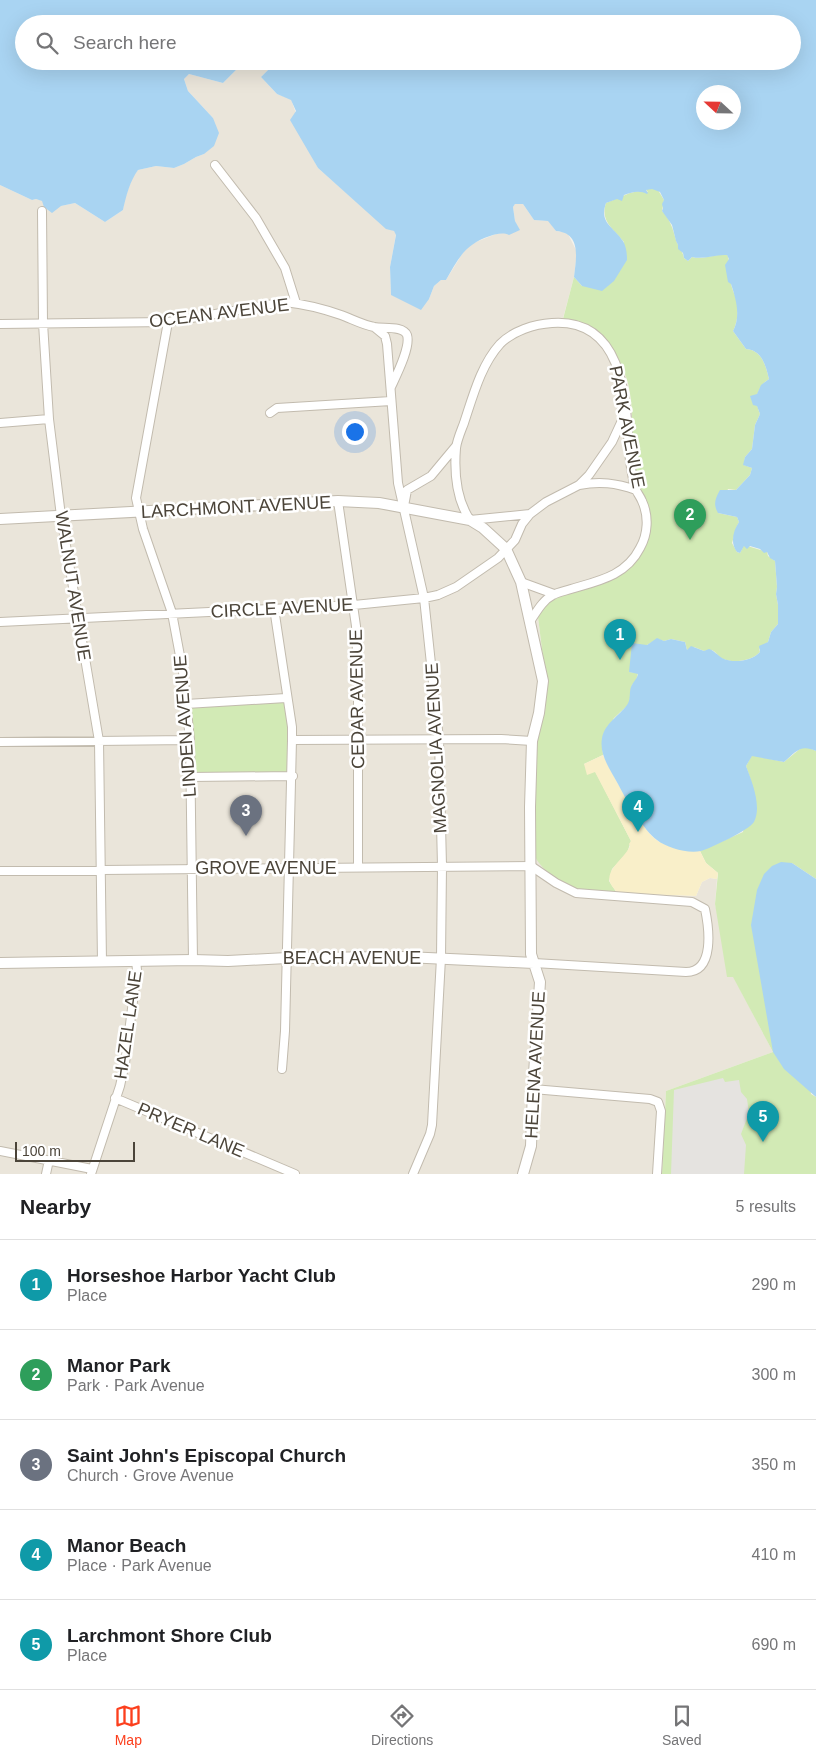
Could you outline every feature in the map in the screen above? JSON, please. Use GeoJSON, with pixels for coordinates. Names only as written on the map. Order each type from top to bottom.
{"type":"FeatureCollection","features":[{"type":"Feature","properties":{"kind":"street"},"geometry":{"type":"LineString","coordinates":[[215,166],[256,218],[284,268],[296,303]]}},
{"type":"Feature","properties":{"kind":"street","name":"WALNUT AVENUE"},"geometry":{"type":"LineString","coordinates":[[42,211],[43,323],[49,419],[61,516],[99,741],[102,962]]}},
{"type":"Feature","properties":{"kind":"street","name":"OCEAN AVENUE"},"geometry":{"type":"LineString","coordinates":[[0,324],[168,322],[284,302],[296,303],[339,314],[374,327],[400,330],[405,333],[407,346],[399,371],[390,389]]}},
{"type":"Feature","properties":{"kind":"street","name":"LINDEN AVENUE"},"geometry":{"type":"LineString","coordinates":[[168,322],[136,498],[172,613],[184,672],[190,740],[193,960]]}},
{"type":"Feature","properties":{"kind":"street","name":"PARK AVENUE"},"geometry":{"type":"LineString","coordinates":[[531,620],[539,608],[554,594],[612,576],[622,570],[634,558],[644,541],[647,528],[647,518],[643,502],[636,490],[630,461],[626,409],[618,370],[613,356],[601,338],[589,331],[566,323],[541,324],[515,333],[501,343],[480,378],[456,446],[456,480],[459,499],[470,520],[484,528],[506,549],[522,582],[543,681],[541,706],[532,741],[530,807],[532,866]]}},
{"type":"Feature","properties":{"kind":"street","name":"MAGNOLIA AVENUE"},"geometry":{"type":"LineString","coordinates":[[374,327],[384,336],[387,344],[398,483],[424,598],[439,739],[442,866],[440,958],[431,1130],[413,1174]]}},
{"type":"Feature","properties":{"kind":"street"},"geometry":{"type":"LineString","coordinates":[[270,413],[277,408],[391,401]]}},
{"type":"Feature","properties":{"kind":"street","name":"CIRCLE AVENUE"},"geometry":{"type":"LineString","coordinates":[[579,485],[589,475],[612,442],[621,426],[626,409]]}},
{"type":"Feature","properties":{"kind":"street"},"geometry":{"type":"LineString","coordinates":[[0,423],[49,419]]}},
{"type":"Feature","properties":{"kind":"street","name":"PARK AVENUE"},"geometry":{"type":"LineString","coordinates":[[403,508],[407,490],[431,476],[456,446]]}},
{"type":"Feature","properties":{"kind":"street","name":"CIRCLE AVENUE"},"geometry":{"type":"LineString","coordinates":[[0,622],[354,605],[438,596],[456,588],[498,558],[515,540],[522,524],[530,514],[546,502],[579,485],[592,482],[609,482],[636,490]]}},
{"type":"Feature","properties":{"kind":"street","name":"LARCHMONT AVENUE"},"geometry":{"type":"LineString","coordinates":[[0,519],[338,501],[379,503],[470,520]]}},
{"type":"Feature","properties":{"kind":"street","name":"CEDAR AVENUE"},"geometry":{"type":"LineString","coordinates":[[338,501],[354,605],[358,680],[358,867]]}},
{"type":"Feature","properties":{"kind":"street","name":"CIRCLE AVENUE"},"geometry":{"type":"LineString","coordinates":[[470,520],[530,514]]}},
{"type":"Feature","properties":{"kind":"street"},"geometry":{"type":"LineString","coordinates":[[522,582],[554,594]]}},
{"type":"Feature","properties":{"kind":"street"},"geometry":{"type":"LineString","coordinates":[[274,608],[286,698],[292,727],[293,776],[288,868],[285,1030],[282,1069]]}},
{"type":"Feature","properties":{"kind":"street"},"geometry":{"type":"LineString","coordinates":[[186,704],[286,698]]}},
{"type":"Feature","properties":{"kind":"street"},"geometry":{"type":"LineString","coordinates":[[292,740],[439,739],[532,741]]}},
{"type":"Feature","properties":{"kind":"street"},"geometry":{"type":"LineString","coordinates":[[0,742],[190,740]]}},
{"type":"Feature","properties":{"kind":"street"},"geometry":{"type":"LineString","coordinates":[[190,777],[293,776]]}},
{"type":"Feature","properties":{"kind":"street","name":"GROVE AVENUE"},"geometry":{"type":"LineString","coordinates":[[0,871],[532,866]]}},
{"type":"Feature","properties":{"kind":"street","name":"HELENA AVENUE"},"geometry":{"type":"LineString","coordinates":[[523,1173],[532,1146],[533,1089],[540,982],[532,954],[532,866]]}},
{"type":"Feature","properties":{"kind":"street","name":"BEACH AVENUE"},"geometry":{"type":"LineString","coordinates":[[0,963],[228,961],[287,958],[440,958],[686,972],[696,970],[702,966],[707,954],[708,945],[707,918],[705,909],[700,905],[692,902],[576,893],[556,883],[532,866]]}},
{"type":"Feature","properties":{"kind":"street","name":"HAZEL LANE"},"geometry":{"type":"LineString","coordinates":[[92,1171],[125,1063],[137,970],[136,961]]}},
{"type":"Feature","properties":{"kind":"street"},"geometry":{"type":"LineString","coordinates":[[533,1089],[658,1102],[661,1110],[656,1174]]}},
{"type":"Feature","properties":{"kind":"street","name":"PRYER LANE"},"geometry":{"type":"LineString","coordinates":[[115,1098],[295,1174]]}},
{"type":"Feature","properties":{"kind":"street"},"geometry":{"type":"LineString","coordinates":[[0,1151],[49,1160],[92,1171]]}},
{"type":"Feature","properties":{"kind":"street"},"geometry":{"type":"LineString","coordinates":[[46,1174],[49,1160]]}},
{"type":"Feature","properties":{"kind":"shaded area"},"geometry":{"type":"Polygon","coordinates":[[[236,70],[268,70],[261,77],[277,94],[291,99],[308,149],[318,168],[386,228],[394,231],[396,234],[390,267],[391,295],[429,299],[434,286],[441,280],[446,280],[464,251],[471,244],[496,234],[519,230],[515,221],[513,207],[515,204],[523,204],[534,220],[549,221],[556,231],[568,234],[577,252],[574,277],[563,318],[586,324],[596,330],[618,357],[626,375],[632,413],[635,471],[648,507],[651,524],[650,534],[639,557],[625,572],[603,584],[560,596],[546,606],[538,617],[547,690],[545,712],[535,746],[541,865],[571,888],[586,891],[696,896],[702,882],[710,878],[717,879],[715,904],[733,976],[773,1052],[666,1091],[662,1174],[0,1174],[0,185],[32,200],[36,199],[61,206],[75,203],[105,222],[123,210],[133,176],[138,170],[156,166],[174,168],[204,154],[213,118],[188,91],[184,79],[189,74],[223,83],[236,70]]]}},
{"type":"Feature","properties":{"kind":"shaded area"},"geometry":{"type":"Polygon","coordinates":[[[723,1078],[725,1082],[739,1080],[741,1092],[747,1099],[749,1113],[741,1134],[746,1145],[744,1174],[671,1174],[674,1090],[723,1078]]]}},
{"type":"Feature","properties":{"kind":"green space"},"geometry":{"type":"Polygon","coordinates":[[[647,189],[658,190],[664,200],[662,211],[671,224],[684,258],[688,261],[692,257],[701,258],[727,254],[731,284],[738,304],[737,321],[733,331],[746,349],[756,352],[760,356],[769,379],[761,386],[757,395],[760,414],[755,425],[752,449],[745,457],[744,465],[752,468],[750,475],[736,490],[728,489],[718,513],[737,517],[739,522],[732,543],[737,552],[740,553],[744,545],[767,552],[768,556],[775,561],[778,624],[771,632],[768,642],[759,649],[760,652],[752,658],[742,661],[726,660],[712,650],[704,651],[694,647],[687,650],[685,642],[671,639],[664,641],[657,639],[647,645],[629,672],[638,673],[636,681],[632,685],[629,704],[614,718],[602,739],[603,755],[584,764],[595,771],[631,841],[627,853],[612,869],[609,881],[617,893],[577,890],[546,871],[534,854],[535,746],[545,712],[547,690],[538,617],[542,609],[557,598],[607,582],[631,567],[646,544],[649,536],[650,520],[636,473],[633,453],[630,392],[620,362],[600,334],[590,326],[563,319],[574,277],[582,286],[624,242],[606,220],[606,203],[630,193],[648,192],[647,189]]]}},
{"type":"Feature","properties":{"kind":"green space"},"geometry":{"type":"Polygon","coordinates":[[[285,701],[290,731],[290,774],[192,774],[189,706],[285,701]]]}},
{"type":"Feature","properties":{"kind":"green space"},"geometry":{"type":"Polygon","coordinates":[[[807,747],[816,751],[816,879],[792,863],[811,1094],[816,1097],[816,1174],[662,1174],[666,1091],[773,1052],[733,977],[727,977],[715,904],[718,873],[706,863],[700,851],[743,832],[751,781],[746,766],[752,755],[784,762],[801,748],[807,747]]]}},
{"type":"Feature","properties":{"kind":"sand"},"geometry":{"type":"Polygon","coordinates":[[[603,755],[628,801],[651,835],[658,841],[668,845],[700,851],[706,863],[718,873],[717,879],[710,878],[702,882],[696,896],[617,893],[611,885],[610,877],[613,868],[628,850],[631,841],[595,772],[587,775],[584,764],[603,755]]]}},
{"type":"Feature","properties":{"kind":"water"},"geometry":{"type":"Polygon","coordinates":[[[0,0],[816,0],[816,751],[806,748],[798,750],[784,762],[752,756],[746,766],[757,801],[754,822],[729,838],[696,852],[672,848],[652,836],[625,797],[606,762],[602,750],[602,738],[606,728],[628,703],[631,687],[638,674],[629,672],[632,643],[647,645],[657,638],[664,641],[671,639],[685,642],[687,650],[691,646],[704,651],[709,649],[726,660],[742,661],[752,658],[760,652],[759,646],[768,642],[771,632],[778,624],[775,561],[770,558],[767,552],[764,553],[760,549],[750,546],[747,549],[744,546],[740,553],[737,552],[733,541],[735,529],[739,522],[737,517],[718,513],[715,504],[720,490],[736,490],[750,475],[752,468],[743,465],[745,457],[752,449],[755,425],[760,414],[757,406],[753,405],[750,396],[757,394],[761,385],[769,379],[765,364],[760,356],[756,352],[746,349],[733,331],[737,319],[737,308],[731,284],[728,282],[725,265],[729,259],[727,255],[701,258],[692,257],[688,261],[678,249],[672,225],[662,211],[664,200],[660,192],[652,189],[646,190],[647,194],[639,192],[630,193],[624,195],[622,201],[617,199],[606,203],[604,210],[608,224],[625,245],[627,260],[614,281],[602,291],[582,286],[574,277],[576,248],[570,237],[556,231],[548,221],[534,220],[523,204],[515,204],[513,207],[515,221],[520,230],[509,235],[497,234],[474,243],[463,253],[446,280],[441,280],[434,286],[429,299],[421,310],[391,295],[390,267],[396,235],[394,231],[386,229],[318,168],[290,120],[296,111],[291,100],[277,94],[261,77],[268,70],[801,70],[801,15],[15,15],[15,70],[236,70],[223,83],[189,74],[184,79],[188,91],[213,118],[219,133],[214,146],[204,154],[174,168],[156,166],[138,170],[129,189],[123,210],[105,222],[75,203],[61,206],[52,213],[44,207],[42,201],[32,200],[0,185],[0,0]]]}},
{"type":"Feature","properties":{"kind":"water"},"geometry":{"type":"Polygon","coordinates":[[[781,862],[792,863],[816,879],[816,1097],[784,1069],[773,1052],[751,925],[757,890],[764,874],[772,866],[781,862]]]}},
{"type":"Feature","properties":{"kind":"place","name":"Manor Park"},"geometry":{"type":"Point","coordinates":[690,540]}},
{"type":"Feature","properties":{"kind":"place","name":"Horseshoe Harbor Yacht Club"},"geometry":{"type":"Point","coordinates":[620,660]}},
{"type":"Feature","properties":{"kind":"place","name":"Manor Beach"},"geometry":{"type":"Point","coordinates":[638,832]}},
{"type":"Feature","properties":{"kind":"place","name":"Saint John's Episcopal Church"},"geometry":{"type":"Point","coordinates":[246,836]}},
{"type":"Feature","properties":{"kind":"place","name":"Larchmont Shore Club"},"geometry":{"type":"Point","coordinates":[763,1142]}}]}
